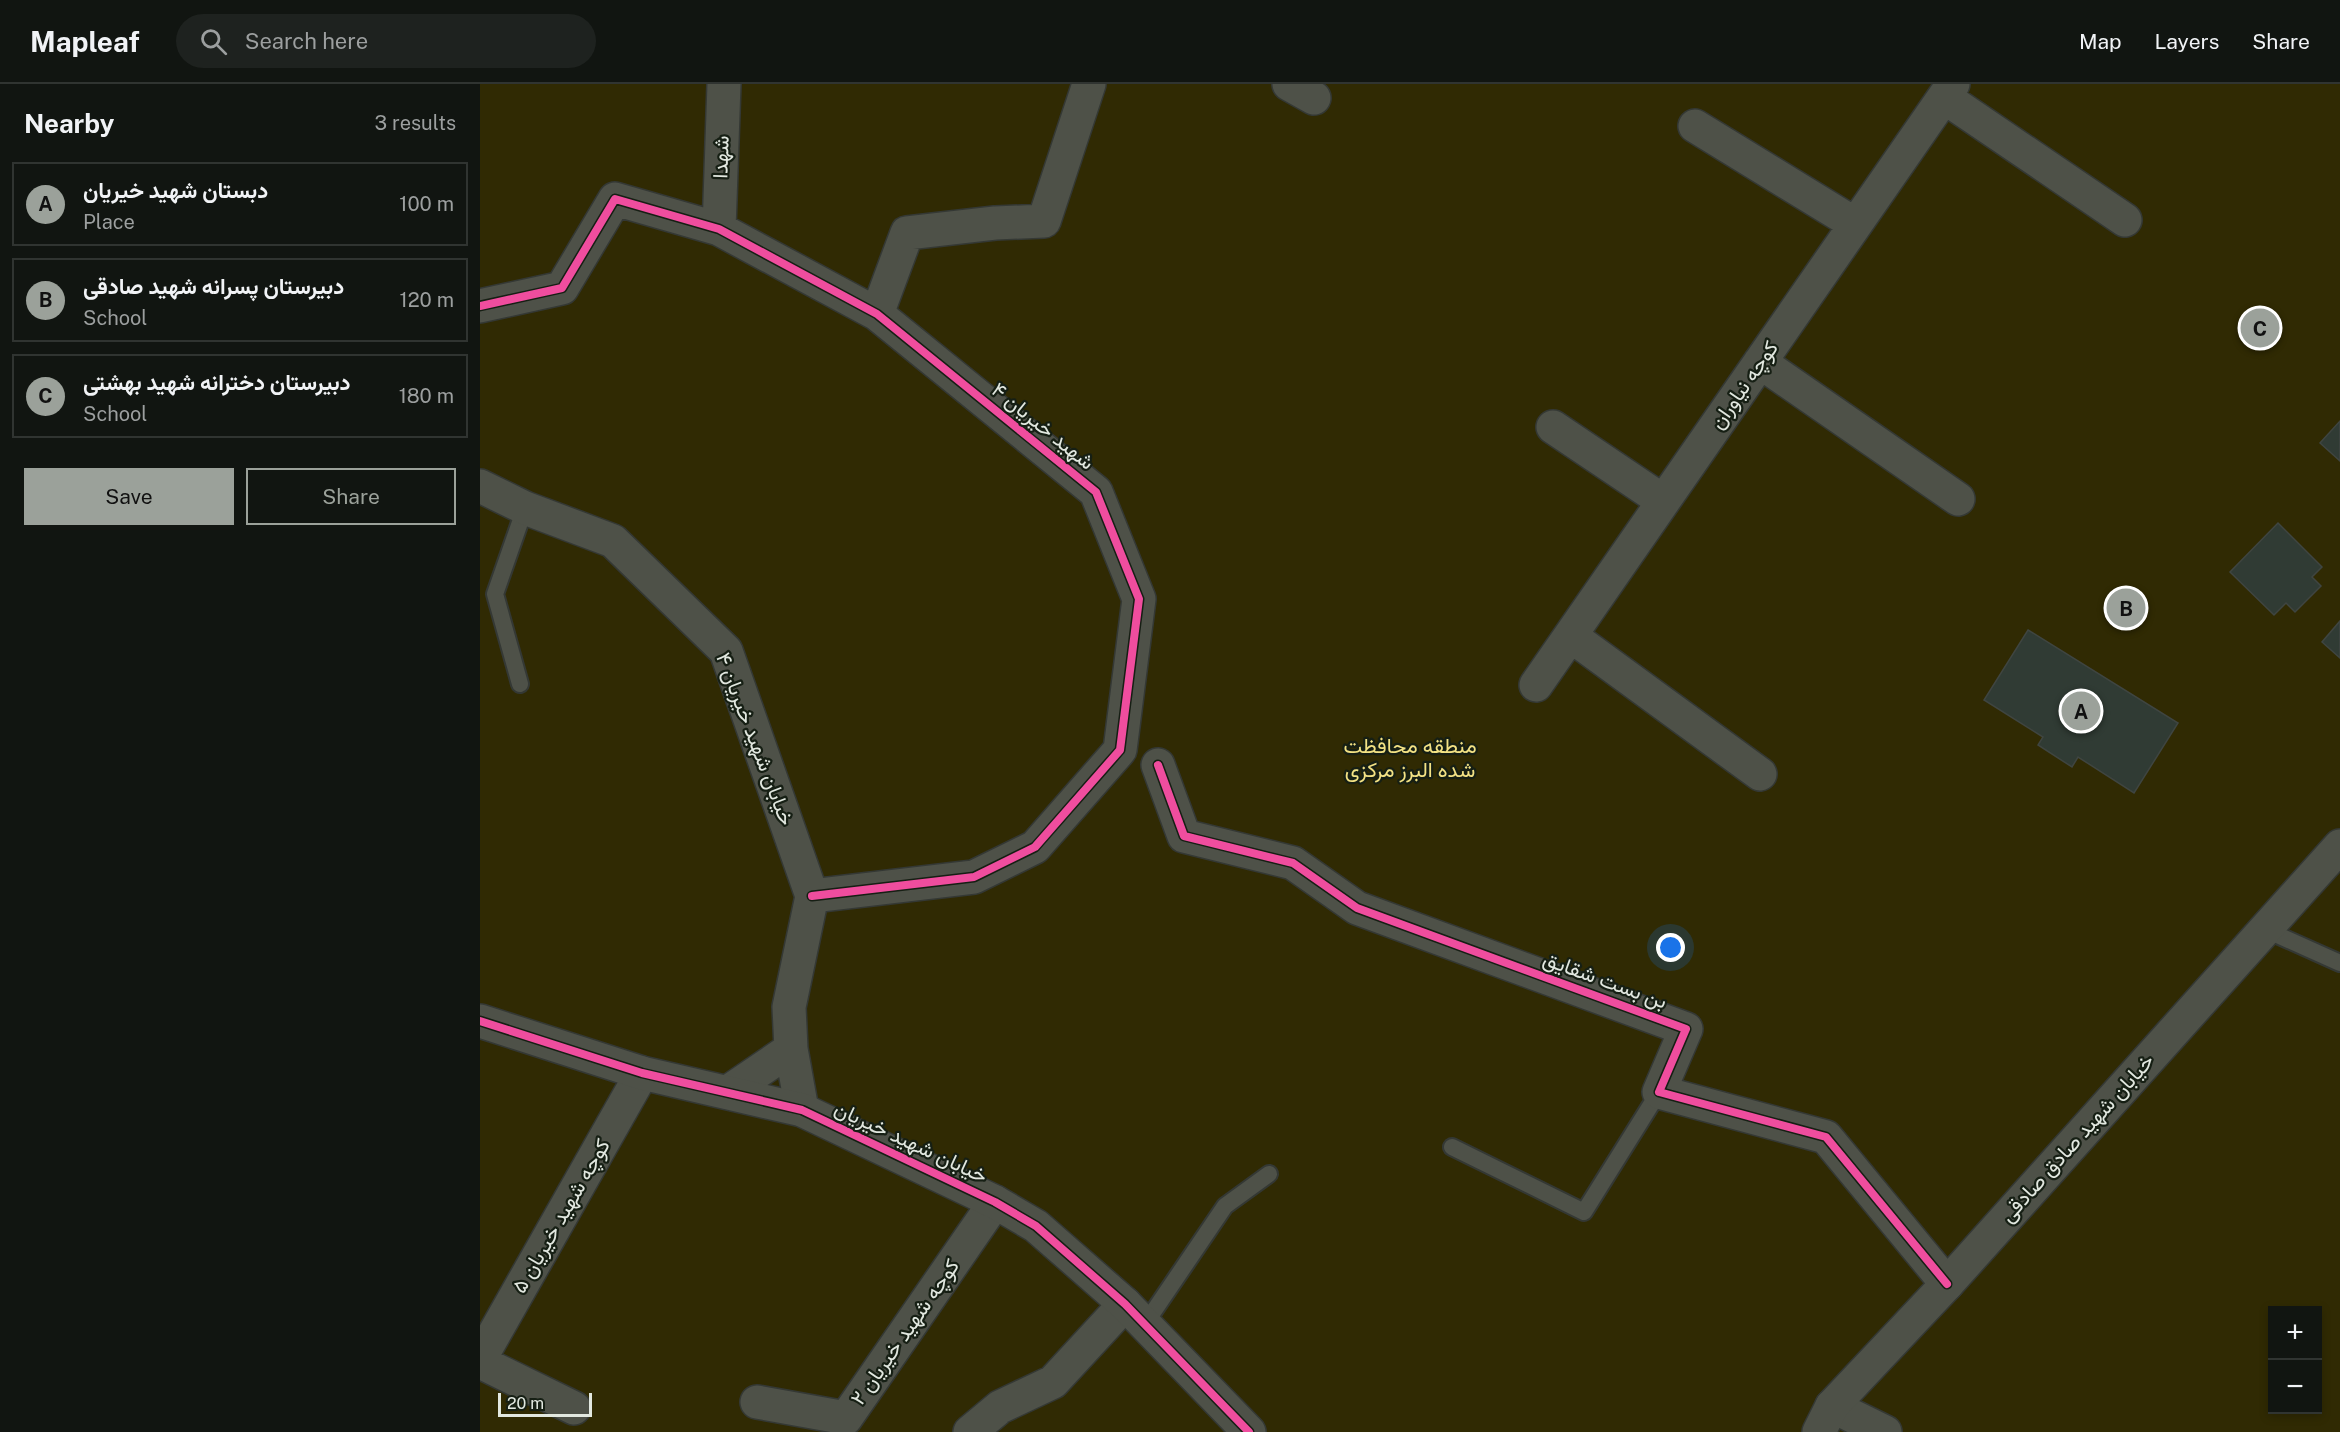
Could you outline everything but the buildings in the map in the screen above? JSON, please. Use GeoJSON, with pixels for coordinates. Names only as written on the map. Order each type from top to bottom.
{"type":"FeatureCollection","features":[{"type":"Feature","properties":{"kind":"street","name":"شهدا"},"geometry":{"type":"LineString","coordinates":[[718,229],[724,84]]}},
{"type":"Feature","properties":{"kind":"street"},"geometry":{"type":"LineString","coordinates":[[877,314],[907,233],[994,223],[1044,221],[1089,84]]}},
{"type":"Feature","properties":{"kind":"street"},"geometry":{"type":"LineString","coordinates":[[1948,90],[2126,219]]}},
{"type":"Feature","properties":{"kind":"street","name":"کوچه نیاوران"},"geometry":{"type":"LineString","coordinates":[[1536,685],[1948,90]]}},
{"type":"Feature","properties":{"kind":"street"},"geometry":{"type":"LineString","coordinates":[[1695,126],[1855,224]]}},
{"type":"Feature","properties":{"kind":"street","name":"شهید خیریان ۴"},"geometry":{"type":"LineString","coordinates":[[480,306],[562,288],[615,199],[718,229],[877,314],[1096,492],[1139,599],[1120,750],[1035,847],[974,877],[812,896]]}},
{"type":"Feature","properties":{"kind":"street"},"geometry":{"type":"LineString","coordinates":[[1760,362],[1958,499]]}},
{"type":"Feature","properties":{"kind":"street"},"geometry":{"type":"LineString","coordinates":[[1553,427],[1664,501]]}},
{"type":"Feature","properties":{"kind":"street","name":"خیابان شهید خیریان ۴"},"geometry":{"type":"LineString","coordinates":[[480,486],[525,508],[613,541],[726,651],[812,896]]}},
{"type":"Feature","properties":{"kind":"street"},"geometry":{"type":"LineString","coordinates":[[1571,636],[1761,774]]}},
{"type":"Feature","properties":{"kind":"street","name":"بن بست شقایق"},"geometry":{"type":"LineString","coordinates":[[1158,765],[1184,836],[1293,864],[1357,908],[1686,1029],[1659,1092]]}},
{"type":"Feature","properties":{"kind":"street","name":"خیابان شهید صادق صادقی"},"geometry":{"type":"LineString","coordinates":[[1825,1419],[2340,846]]}},
{"type":"Feature","properties":{"kind":"street"},"geometry":{"type":"LineString","coordinates":[[802,1110],[791,1049],[789,1007],[812,896]]}},
{"type":"Feature","properties":{"kind":"street","name":"خیابان شهید خیریان"},"geometry":{"type":"LineString","coordinates":[[480,1021],[642,1073],[802,1110],[995,1202],[1036,1226],[1135,1314],[1249,1432]]}},
{"type":"Feature","properties":{"kind":"street"},"geometry":{"type":"LineString","coordinates":[[728,1092],[791,1049]]}},
{"type":"Feature","properties":{"kind":"street","name":"کوچه شهید خیریان ۵"},"geometry":{"type":"LineString","coordinates":[[574,1408],[480,1361],[642,1073]]}},
{"type":"Feature","properties":{"kind":"street"},"geometry":{"type":"LineString","coordinates":[[1659,1092],[1826,1137],[1947,1284]]}},
{"type":"Feature","properties":{"kind":"street","name":"کوچه شهید خیریان ۲"},"geometry":{"type":"LineString","coordinates":[[757,1402],[846,1418],[995,1202]]}},
{"type":"Feature","properties":{"kind":"street"},"geometry":{"type":"LineString","coordinates":[[970,1432],[1000,1407],[1053,1382],[1135,1314]]}},
{"type":"Feature","properties":{"kind":"street"},"geometry":{"type":"LineString","coordinates":[[1825,1419],[1885,1432]]}},
{"type":"Feature","properties":{"kind":"lane"},"geometry":{"type":"LineString","coordinates":[[520,684],[495,594],[525,508]]}},
{"type":"Feature","properties":{"kind":"lane"},"geometry":{"type":"LineString","coordinates":[[2264,929],[2340,963]]}},
{"type":"Feature","properties":{"kind":"lane"},"geometry":{"type":"LineString","coordinates":[[1452,1147],[1584,1212],[1659,1092]]}},
{"type":"Feature","properties":{"kind":"lane"},"geometry":{"type":"LineString","coordinates":[[1135,1314],[1225,1206],[1269,1174]]}},
{"type":"Feature","properties":{"kind":"green space","name":"منطقه محافظت شده البرز مرکزی"},"geometry":{"type":"Polygon","coordinates":[[[480,84],[2340,84],[2340,1432],[480,1432],[480,84]]]}},
{"type":"Feature","properties":{"kind":"cycle path"},"geometry":{"type":"LineString","coordinates":[[480,306],[562,288],[615,199],[719,229],[877,314],[1096,492],[1139,599],[1120,750],[1035,847],[974,877],[812,896]]}},
{"type":"Feature","properties":{"kind":"cycle path"},"geometry":{"type":"LineString","coordinates":[[1158,765],[1184,836],[1293,863],[1357,908],[1686,1029],[1659,1092],[1826,1137],[1947,1284]]}},
{"type":"Feature","properties":{"kind":"cycle path"},"geometry":{"type":"LineString","coordinates":[[480,1021],[642,1073],[802,1110],[995,1202],[1036,1226],[1125,1304],[1249,1432]]}},
{"type":"Feature","properties":{"kind":"place","name":"دبیرستان دخترانه شهید بهشتی"},"geometry":{"type":"Point","coordinates":[2260,328]}},
{"type":"Feature","properties":{"kind":"place","name":"دبیرستان پسرانه شهید صادقی"},"geometry":{"type":"Point","coordinates":[2126,608]}},
{"type":"Feature","properties":{"kind":"place","name":"دبستان شهید خیریان"},"geometry":{"type":"Point","coordinates":[2081,711]}}]}
